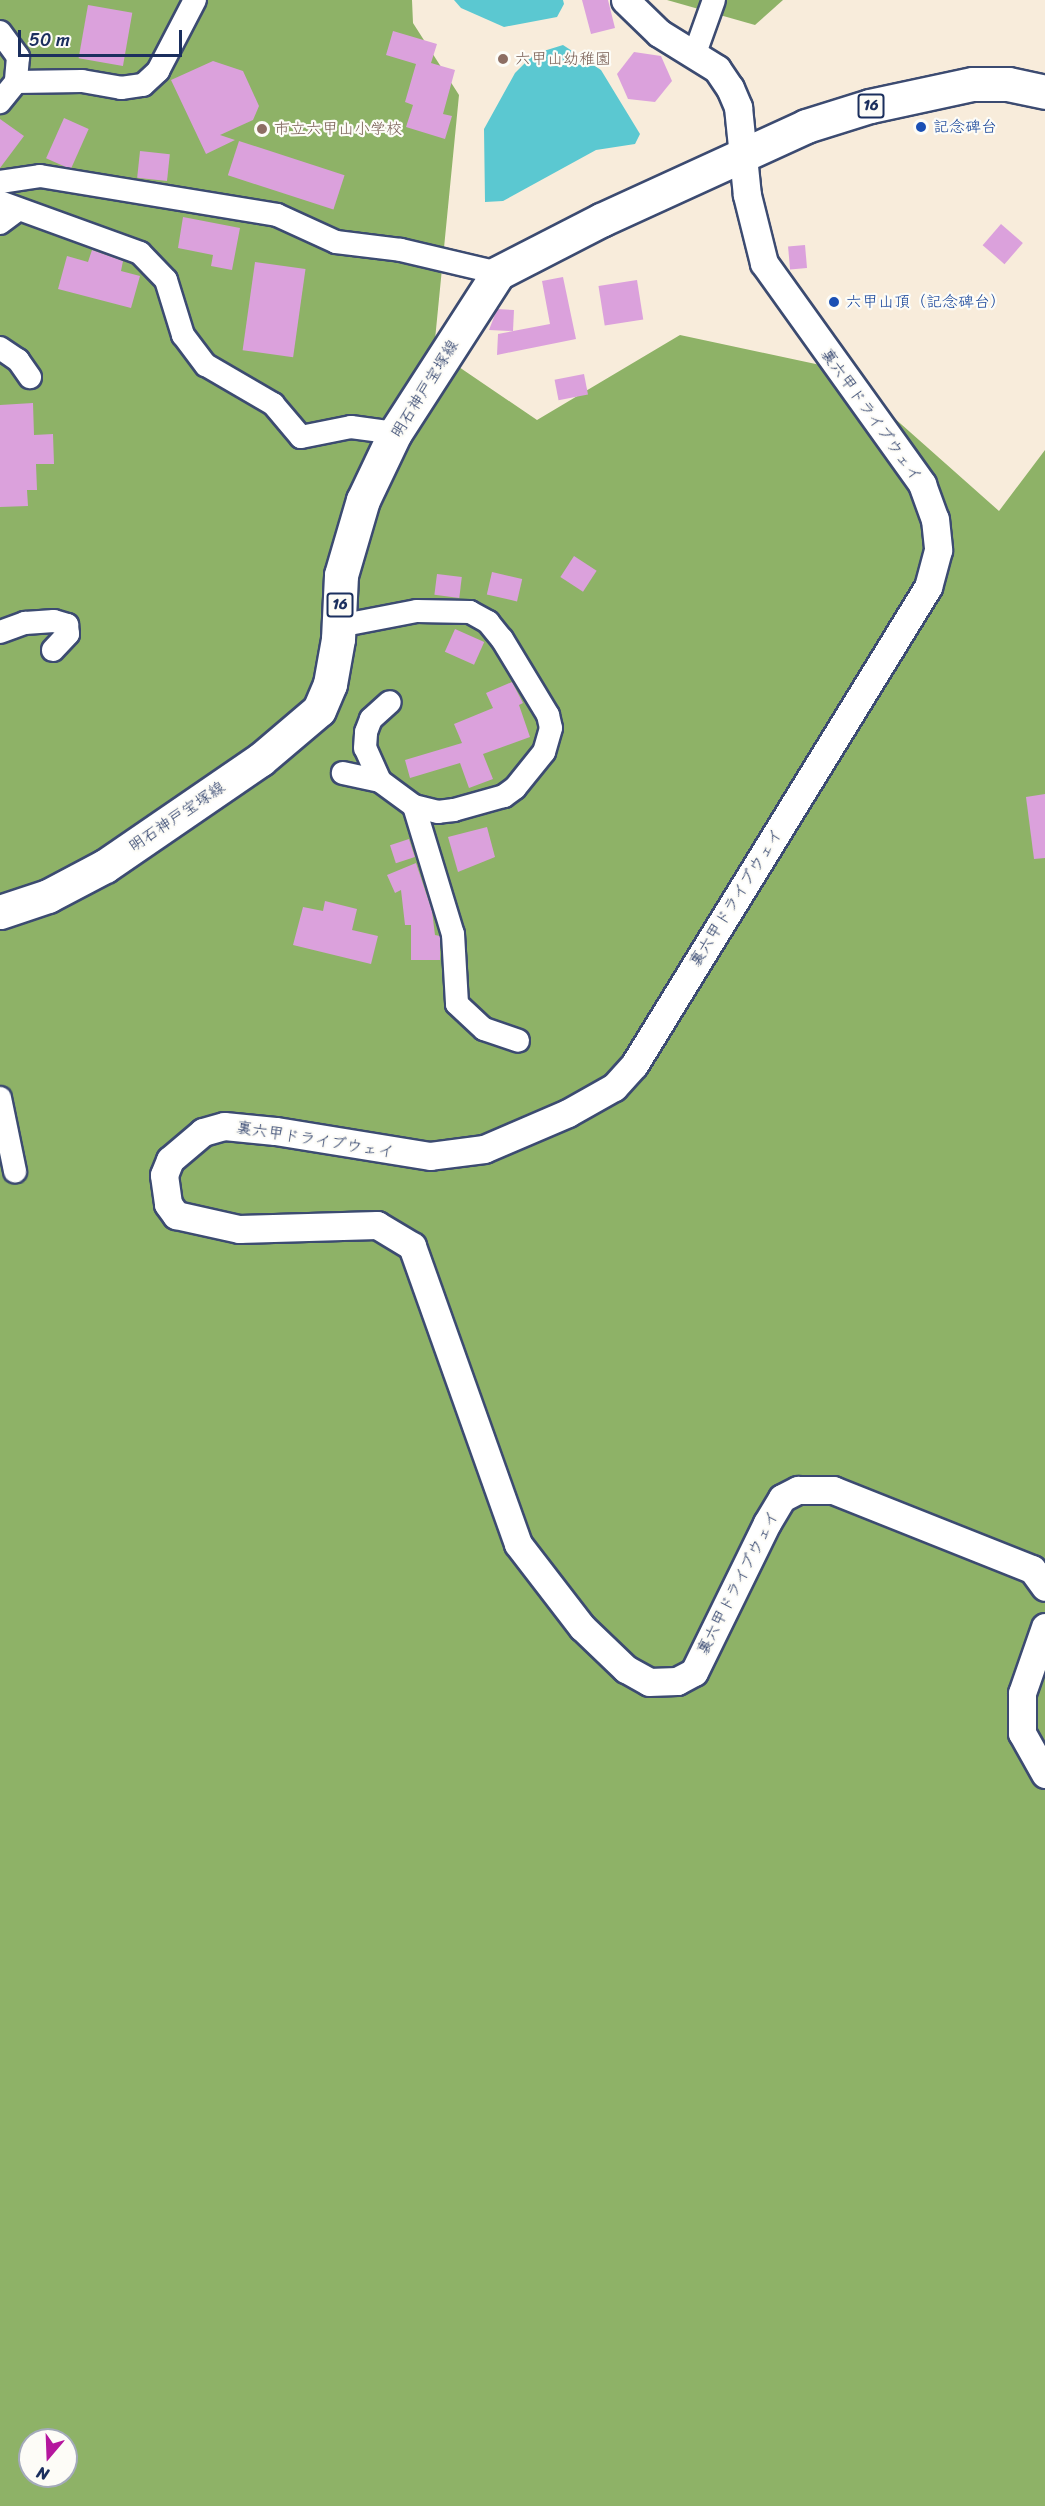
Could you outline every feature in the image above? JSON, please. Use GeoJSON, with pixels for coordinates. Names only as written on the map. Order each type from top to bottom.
{"type":"FeatureCollection","features":[{"type":"Feature","properties":{"kind":"main road","name":"16"},"geometry":{"type":"LineString","coordinates":[[498,273],[601,220],[806,126],[870,106],[973,84],[1008,84],[1045,92]]}},
{"type":"Feature","properties":{"kind":"main road","name":"明石神戸宝塚線"},"geometry":{"type":"LineString","coordinates":[[0,912],[48,896],[105,866],[260,759],[319,710],[330,684],[339,627],[341,575],[360,511],[395,434],[498,273]]}},
{"type":"Feature","properties":{"kind":"street"},"geometry":{"type":"LineString","coordinates":[[16,82],[82,81],[122,88],[143,85],[158,71],[195,0]]}},
{"type":"Feature","properties":{"kind":"street","name":"裏六甲ドライブウェイ"},"geometry":{"type":"LineString","coordinates":[[625,0],[648,24],[717,69],[730,88],[738,107],[741,156],[764,263],[922,484],[935,519],[938,550],[928,587],[634,1065],[614,1087],[568,1113],[484,1149],[430,1156],[275,1131],[224,1126],[203,1132],[170,1160],[164,1175],[168,1204],[176,1215],[239,1229],[376,1225],[412,1246],[518,1544],[582,1627],[626,1669],[649,1682],[677,1681],[694,1672],[766,1523],[782,1498],[798,1490],[833,1490],[1032,1569],[1045,1587]]}},
{"type":"Feature","properties":{"kind":"street"},"geometry":{"type":"LineString","coordinates":[[695,53],[714,0]]}},
{"type":"Feature","properties":{"kind":"street"},"geometry":{"type":"LineString","coordinates":[[0,32],[18,57],[16,82],[0,102]]}},
{"type":"Feature","properties":{"kind":"street"},"geometry":{"type":"LineString","coordinates":[[0,182],[40,176],[277,215],[336,242],[401,250],[498,273]]}},
{"type":"Feature","properties":{"kind":"street"},"geometry":{"type":"LineString","coordinates":[[6,212],[140,253],[166,280],[183,335],[206,365],[273,404],[302,437],[351,427],[395,434]]}},
{"type":"Feature","properties":{"kind":"street"},"geometry":{"type":"LineString","coordinates":[[0,348],[18,360],[30,377]]}},
{"type":"Feature","properties":{"kind":"street"},"geometry":{"type":"LineString","coordinates":[[339,627],[417,611],[470,612],[488,622],[502,639],[548,715],[551,728],[544,752],[526,777],[504,795],[438,812],[414,806],[380,781],[343,773]]}},
{"type":"Feature","properties":{"kind":"street"},"geometry":{"type":"LineString","coordinates":[[0,632],[24,623],[54,621],[67,625],[68,634],[53,650]]}},
{"type":"Feature","properties":{"kind":"street"},"geometry":{"type":"LineString","coordinates":[[380,781],[365,748],[366,732],[371,719],[390,702]]}},
{"type":"Feature","properties":{"kind":"street"},"geometry":{"type":"LineString","coordinates":[[414,806],[453,934],[457,1004],[484,1029],[518,1041]]}},
{"type":"Feature","properties":{"kind":"street"},"geometry":{"type":"LineString","coordinates":[[0,1098],[15,1171]]}},
{"type":"Feature","properties":{"kind":"street"},"geometry":{"type":"LineString","coordinates":[[1045,1627],[1022,1693],[1022,1733],[1045,1774]]}},
{"type":"Feature","properties":{"kind":"green space"},"geometry":{"type":"Polygon","coordinates":[[[0,0],[412,0],[413,23],[459,95],[434,350],[537,420],[680,335],[839,369],[999,511],[1045,450],[1045,2506],[0,2506],[0,0]]]}},
{"type":"Feature","properties":{"kind":"green space"},"geometry":{"type":"Polygon","coordinates":[[[667,0],[783,0],[755,25],[667,0]]]}},
{"type":"Feature","properties":{"kind":"water"},"geometry":{"type":"Polygon","coordinates":[[[454,0],[563,0],[564,4],[557,17],[504,27],[461,8],[454,0]]]}},
{"type":"Feature","properties":{"kind":"water"},"geometry":{"type":"Polygon","coordinates":[[[563,45],[601,70],[640,134],[635,144],[596,150],[503,201],[485,202],[484,129],[515,73],[534,54],[563,45]]]}},
{"type":"Feature","properties":{"kind":"building"},"geometry":{"type":"Polygon","coordinates":[[[582,0],[608,0],[615,28],[591,34],[582,0]]]}},
{"type":"Feature","properties":{"kind":"building"},"geometry":{"type":"Polygon","coordinates":[[[88,5],[132,13],[123,66],[79,58],[88,5]]]}},
{"type":"Feature","properties":{"kind":"building"},"geometry":{"type":"Polygon","coordinates":[[[393,31],[437,44],[431,63],[455,70],[443,114],[452,116],[445,139],[406,127],[413,105],[405,102],[416,64],[386,55],[393,31]]]}},
{"type":"Feature","properties":{"kind":"building"},"geometry":{"type":"Polygon","coordinates":[[[634,52],[661,56],[672,81],[655,102],[628,99],[617,74],[634,52]]]}},
{"type":"Feature","properties":{"kind":"building"},"geometry":{"type":"Polygon","coordinates":[[[213,61],[243,71],[259,106],[253,120],[220,135],[235,140],[206,154],[171,80],[213,61]]]}},
{"type":"Feature","properties":{"kind":"building"},"geometry":{"type":"Polygon","coordinates":[[[64,118],[89,129],[71,169],[46,158],[64,118]]]}},
{"type":"Feature","properties":{"kind":"building"},"geometry":{"type":"Polygon","coordinates":[[[0,119],[24,136],[0,168],[0,119]]]}},
{"type":"Feature","properties":{"kind":"building"},"geometry":{"type":"Polygon","coordinates":[[[239,141],[345,175],[333,210],[228,175],[239,141]]]}},
{"type":"Feature","properties":{"kind":"building"},"geometry":{"type":"Polygon","coordinates":[[[140,151],[170,154],[167,181],[137,178],[140,151]]]}},
{"type":"Feature","properties":{"kind":"building"},"geometry":{"type":"Polygon","coordinates":[[[183,217],[240,228],[232,270],[211,266],[213,255],[178,248],[183,217]]]}},
{"type":"Feature","properties":{"kind":"building"},"geometry":{"type":"Polygon","coordinates":[[[1001,224],[1023,243],[1005,264],[983,245],[1001,224]]]}},
{"type":"Feature","properties":{"kind":"building"},"geometry":{"type":"Polygon","coordinates":[[[805,245],[807,268],[790,269],[788,246],[805,245]]]}},
{"type":"Feature","properties":{"kind":"building"},"geometry":{"type":"Polygon","coordinates":[[[92,250],[123,261],[121,271],[140,276],[131,308],[58,289],[67,256],[88,262],[92,250]]]}},
{"type":"Feature","properties":{"kind":"building"},"geometry":{"type":"Polygon","coordinates":[[[255,262],[306,269],[293,357],[243,350],[255,262]]]}},
{"type":"Feature","properties":{"kind":"building"},"geometry":{"type":"Polygon","coordinates":[[[563,277],[576,339],[497,355],[498,334],[550,324],[542,281],[563,277]]]}},
{"type":"Feature","properties":{"kind":"building"},"geometry":{"type":"Polygon","coordinates":[[[637,280],[643,320],[605,326],[598,286],[637,280]]]}},
{"type":"Feature","properties":{"kind":"building"},"geometry":{"type":"Polygon","coordinates":[[[497,309],[514,310],[513,331],[489,330],[497,309]]]}},
{"type":"Feature","properties":{"kind":"building"},"geometry":{"type":"Polygon","coordinates":[[[584,374],[588,395],[559,400],[555,380],[584,374]]]}},
{"type":"Feature","properties":{"kind":"building"},"geometry":{"type":"Polygon","coordinates":[[[33,403],[34,435],[53,434],[54,464],[36,464],[37,490],[27,490],[28,506],[0,507],[0,405],[33,403]]]}},
{"type":"Feature","properties":{"kind":"building"},"geometry":{"type":"Polygon","coordinates":[[[574,556],[597,571],[583,592],[560,577],[574,556]]]}},
{"type":"Feature","properties":{"kind":"building"},"geometry":{"type":"Polygon","coordinates":[[[492,572],[522,579],[517,601],[487,594],[492,572]]]}},
{"type":"Feature","properties":{"kind":"building"},"geometry":{"type":"Polygon","coordinates":[[[437,574],[462,577],[459,598],[434,595],[437,574]]]}},
{"type":"Feature","properties":{"kind":"building"},"geometry":{"type":"Polygon","coordinates":[[[455,629],[484,642],[474,665],[445,652],[455,629]]]}},
{"type":"Feature","properties":{"kind":"building"},"geometry":{"type":"Polygon","coordinates":[[[512,682],[523,703],[519,705],[530,737],[483,754],[493,779],[469,788],[460,763],[410,778],[405,760],[462,743],[454,724],[493,708],[486,693],[512,682]]]}},
{"type":"Feature","properties":{"kind":"building"},"geometry":{"type":"Polygon","coordinates":[[[1045,794],[1045,858],[1034,859],[1026,797],[1045,794]]]}},
{"type":"Feature","properties":{"kind":"building"},"geometry":{"type":"Polygon","coordinates":[[[487,827],[495,857],[458,872],[448,837],[487,827]]]}},
{"type":"Feature","properties":{"kind":"building"},"geometry":{"type":"Polygon","coordinates":[[[409,839],[415,857],[396,863],[390,845],[409,839]]]}},
{"type":"Feature","properties":{"kind":"building"},"geometry":{"type":"Polygon","coordinates":[[[416,863],[432,911],[435,935],[440,936],[440,960],[411,960],[411,925],[405,925],[401,890],[395,893],[387,875],[416,863]]]}},
{"type":"Feature","properties":{"kind":"building"},"geometry":{"type":"Polygon","coordinates":[[[325,901],[357,909],[352,930],[378,936],[371,964],[293,945],[303,907],[323,911],[325,901]]]}},
{"type":"Feature","properties":{"kind":"place","name":"六甲山幼稚園"},"geometry":{"type":"Point","coordinates":[503,59]}},
{"type":"Feature","properties":{"kind":"place","name":"記念碑台"},"geometry":{"type":"Point","coordinates":[921,127]}},
{"type":"Feature","properties":{"kind":"place","name":"市立六甲山小学校"},"geometry":{"type":"Point","coordinates":[262,129]}},
{"type":"Feature","properties":{"kind":"place","name":"六甲山頂（記念碑台）"},"geometry":{"type":"Point","coordinates":[834,302]}}]}
